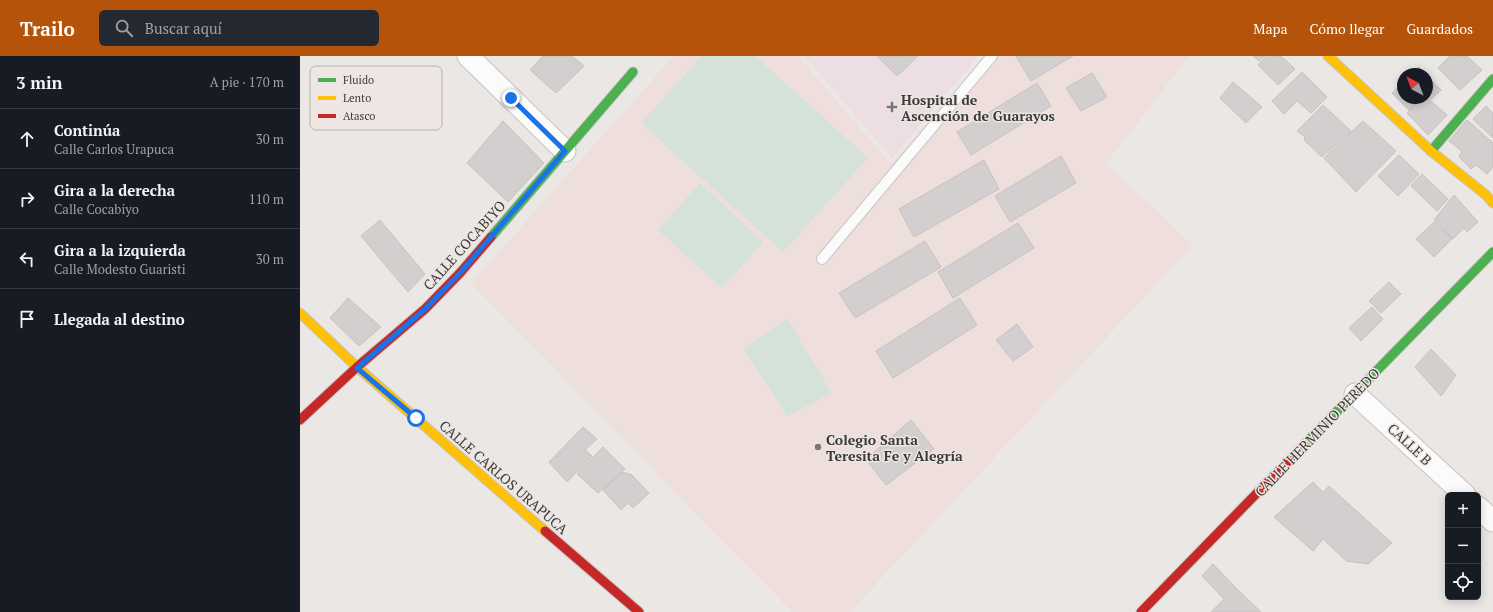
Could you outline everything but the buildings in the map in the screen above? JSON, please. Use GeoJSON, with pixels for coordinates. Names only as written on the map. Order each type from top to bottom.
{"type":"FeatureCollection","features":[{"type":"Feature","properties":{"kind":"street"},"geometry":{"type":"LineString","coordinates":[[468,56],[565,151]]}},
{"type":"Feature","properties":{"kind":"street"},"geometry":{"type":"LineString","coordinates":[[1328,56],[1430,151],[1491,195]]}},
{"type":"Feature","properties":{"kind":"street","name":"CALLE COCABIYO"},"geometry":{"type":"LineString","coordinates":[[300,420],[425,309],[460,273],[633,72]]}},
{"type":"Feature","properties":{"kind":"street"},"geometry":{"type":"LineString","coordinates":[[1430,151],[1493,79]]}},
{"type":"Feature","properties":{"kind":"street","name":"CALLE HERMINIO PEREDO"},"geometry":{"type":"LineString","coordinates":[[1141,612],[1493,252]]}},
{"type":"Feature","properties":{"kind":"street","name":"CALLE CARLOS URAPUCA"},"geometry":{"type":"LineString","coordinates":[[300,313],[357,368],[639,612]]}},
{"type":"Feature","properties":{"kind":"street","name":"CALLE B"},"geometry":{"type":"LineString","coordinates":[[1355,394],[1462,492]]}},
{"type":"Feature","properties":{"kind":"street"},"geometry":{"type":"LineString","coordinates":[[1481,510],[1493,521]]}},
{"type":"Feature","properties":{"kind":"lane"},"geometry":{"type":"LineString","coordinates":[[822,259],[992,56]]}},
{"type":"Feature","properties":{"kind":"shaded area","name":"Colegio Santa Teresita Fe y Alegría"},"geometry":{"type":"Polygon","coordinates":[[[674,56],[798,56],[891,164],[988,56],[1189,56],[1106,164],[1193,245],[850,612],[792,612],[471,283],[674,56]]]}},
{"type":"Feature","properties":{"kind":"shaded area"},"geometry":{"type":"Polygon","coordinates":[[[702,56],[755,56],[868,158],[783,252],[641,123],[702,56]]]}},
{"type":"Feature","properties":{"kind":"shaded area","name":"Hospital de Ascención de Guarayos"},"geometry":{"type":"Polygon","coordinates":[[[805,56],[978,56],[892,158],[805,56]]]}},
{"type":"Feature","properties":{"kind":"shaded area"},"geometry":{"type":"Polygon","coordinates":[[[700,183],[763,242],[722,288],[658,230],[700,183]]]}},
{"type":"Feature","properties":{"kind":"shaded area"},"geometry":{"type":"Polygon","coordinates":[[[787,319],[832,393],[787,416],[744,349],[787,319]]]}},
{"type":"Feature","properties":{"kind":"traffic: fast"},"geometry":{"type":"LineString","coordinates":[[491,237],[633,72]]}},
{"type":"Feature","properties":{"kind":"traffic: fast"},"geometry":{"type":"LineString","coordinates":[[1431,151],[1493,79]]}},
{"type":"Feature","properties":{"kind":"traffic: fast"},"geometry":{"type":"LineString","coordinates":[[1298,451],[1493,252]]}},
{"type":"Feature","properties":{"kind":"traffic: slow"},"geometry":{"type":"LineString","coordinates":[[1328,56],[1431,151],[1486,195],[1493,203]]}},
{"type":"Feature","properties":{"kind":"traffic: slow"},"geometry":{"type":"LineString","coordinates":[[300,313],[357,367],[545,531]]}},
{"type":"Feature","properties":{"kind":"traffic: jam"},"geometry":{"type":"LineString","coordinates":[[300,420],[357,367],[425,309],[460,273],[491,237]]}},
{"type":"Feature","properties":{"kind":"traffic: jam"},"geometry":{"type":"LineString","coordinates":[[1141,612],[1298,451]]}},
{"type":"Feature","properties":{"kind":"traffic: jam"},"geometry":{"type":"LineString","coordinates":[[545,531],[639,612]]}},
{"type":"Feature","properties":{"kind":"place","name":"Hospital de Ascención de Guarayos"},"geometry":{"type":"Point","coordinates":[892,107]}},
{"type":"Feature","properties":{"kind":"place","name":"Colegio Santa Teresita Fe y Alegría"},"geometry":{"type":"Point","coordinates":[818,447]}},
{"type":"Feature","properties":{"kind":"route"},"geometry":{"type":"LineString","coordinates":[[416,418],[357,368],[425,309],[460,273],[565,151],[511,98]]}}]}
